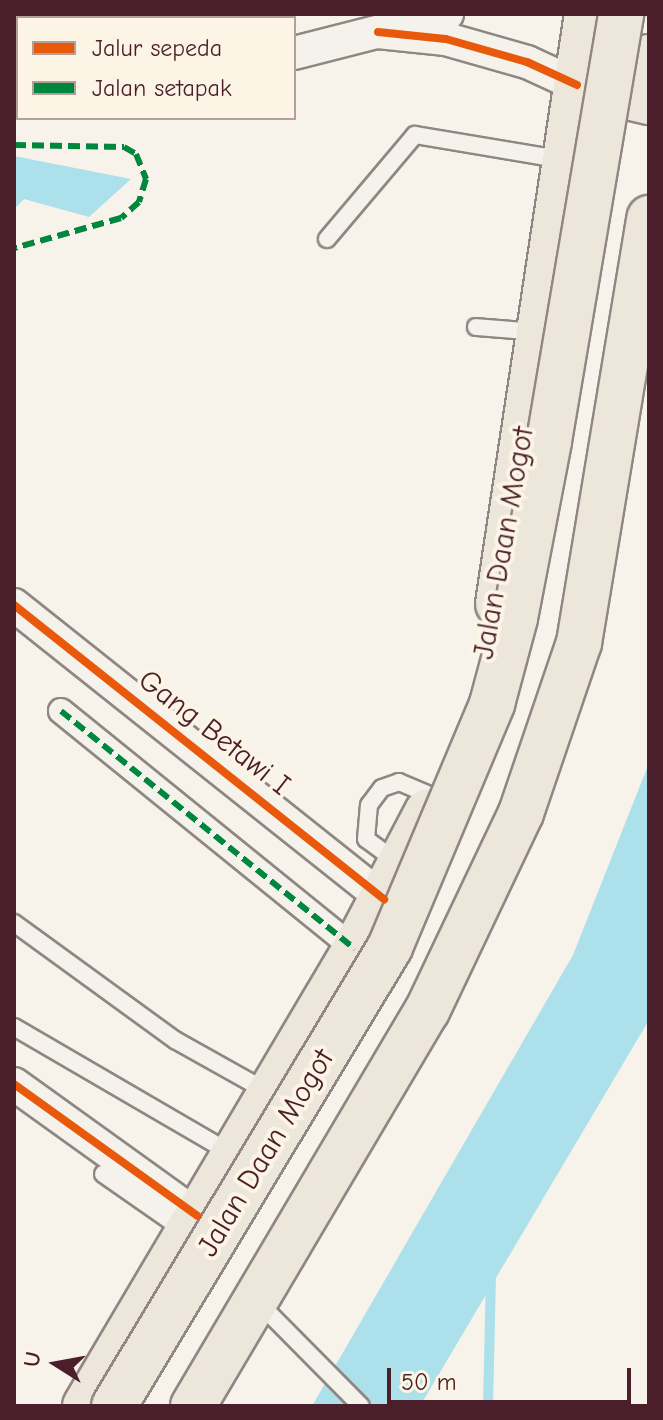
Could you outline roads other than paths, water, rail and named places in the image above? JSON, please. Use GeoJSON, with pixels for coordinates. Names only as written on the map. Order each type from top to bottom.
{"type":"FeatureCollection","features":[{"type":"Feature","properties":{"kind":"main road","name":"Jalan Daan Mogot"},"geometry":{"type":"LineString","coordinates":[[85,1406],[355,949],[392,882],[457,746],[494,630],[587,14]]}},
{"type":"Feature","properties":{"kind":"main road","name":"Jalan Daan Mogot"},"geometry":{"type":"LineString","coordinates":[[114,1406],[390,947],[492,704],[515,618],[549,441],[621,14]]}},
{"type":"Feature","properties":{"kind":"main road","name":"Jalan Daan Mogot"},"geometry":{"type":"LineString","coordinates":[[147,1406],[410,962],[478,808],[522,685],[577,418],[643,14]]}},
{"type":"Feature","properties":{"kind":"main road"},"geometry":{"type":"LineString","coordinates":[[577,85],[649,57]]}},
{"type":"Feature","properties":{"kind":"main road"},"geometry":{"type":"LineString","coordinates":[[577,85],[649,102]]}},
{"type":"Feature","properties":{"kind":"main road"},"geometry":{"type":"LineString","coordinates":[[193,1406],[254,1298],[427,1011],[521,813],[579,643],[649,218]]}},
{"type":"Feature","properties":{"kind":"street"},"geometry":{"type":"LineString","coordinates":[[300,45],[378,32],[447,14]]}},
{"type":"Feature","properties":{"kind":"street"},"geometry":{"type":"LineString","coordinates":[[378,32],[446,39],[527,62],[577,85]]}},
{"type":"Feature","properties":{"kind":"street","name":"Gang Betawi I"},"geometry":{"type":"LineString","coordinates":[[14,605],[392,882]]}},
{"type":"Feature","properties":{"kind":"street"},"geometry":{"type":"LineString","coordinates":[[61,711],[355,949]]}},
{"type":"Feature","properties":{"kind":"street"},"geometry":{"type":"LineString","coordinates":[[14,1084],[193,1225]]}},
{"type":"Feature","properties":{"kind":"lane"},"geometry":{"type":"LineString","coordinates":[[327,239],[415,135],[565,160]]}},
{"type":"Feature","properties":{"kind":"lane"},"geometry":{"type":"LineString","coordinates":[[476,327],[539,332]]}},
{"type":"Feature","properties":{"kind":"lane"},"geometry":{"type":"LineString","coordinates":[[14,923],[175,1040],[269,1093]]}},
{"type":"Feature","properties":{"kind":"lane"},"geometry":{"type":"LineString","coordinates":[[14,1027],[233,1155]]}},
{"type":"Feature","properties":{"kind":"lane"},"geometry":{"type":"LineString","coordinates":[[103,1174],[193,1225]]}},
{"type":"Feature","properties":{"kind":"lane"},"geometry":{"type":"LineString","coordinates":[[254,1298],[361,1406]]}},
{"type":"Feature","properties":{"kind":"water"},"geometry":{"type":"Polygon","coordinates":[[[14,156],[131,179],[89,217],[24,199],[14,209],[14,156]]]}},
{"type":"Feature","properties":{"kind":"water"},"geometry":{"type":"Polygon","coordinates":[[[649,763],[649,1020],[420,1406],[312,1406],[573,955],[649,763]]]}},
{"type":"Feature","properties":{"kind":"waterway"},"geometry":{"type":"LineString","coordinates":[[488,1406],[491,1276]]}}]}
